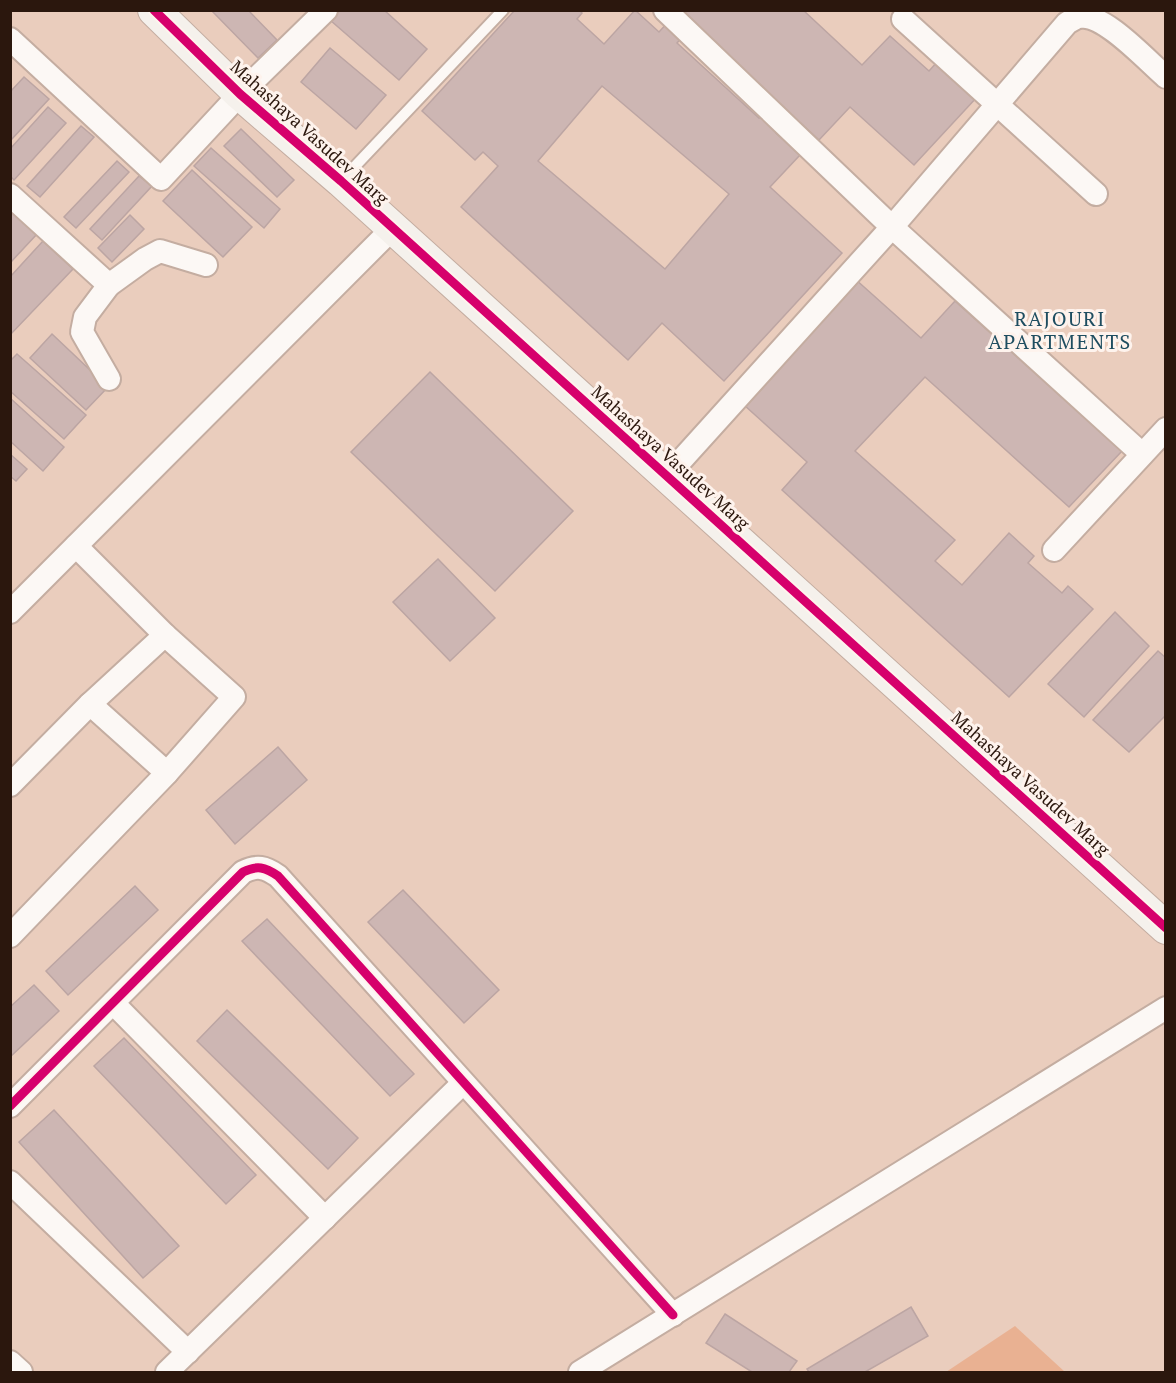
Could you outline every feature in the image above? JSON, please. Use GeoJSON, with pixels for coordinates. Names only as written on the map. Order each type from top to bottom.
{"type":"FeatureCollection","features":[{"type":"Feature","properties":{"kind":"street"},"geometry":{"type":"LineString","coordinates":[[10,39],[161,179],[240,94],[326,10]]}},
{"type":"Feature","properties":{"kind":"street"},"geometry":{"type":"LineString","coordinates":[[665,10],[892,226],[1142,454]]}},
{"type":"Feature","properties":{"kind":"street","name":"Mahashaya Vasudev Marg"},"geometry":{"type":"LineString","coordinates":[[165,14],[240,94],[341,181],[1166,928]]}},
{"type":"Feature","properties":{"kind":"street"},"geometry":{"type":"LineString","coordinates":[[667,476],[892,226],[1067,23],[1079,17],[1096,19],[1108,26],[1166,77]]}},
{"type":"Feature","properties":{"kind":"street"},"geometry":{"type":"LineString","coordinates":[[903,19],[1096,194]]}},
{"type":"Feature","properties":{"kind":"street"},"geometry":{"type":"LineString","coordinates":[[10,195],[108,285]]}},
{"type":"Feature","properties":{"kind":"street"},"geometry":{"type":"LineString","coordinates":[[10,612],[393,228]]}},
{"type":"Feature","properties":{"kind":"street"},"geometry":{"type":"LineString","coordinates":[[109,379],[82,332],[85,317],[108,285],[160,251],[206,266]]}},
{"type":"Feature","properties":{"kind":"street"},"geometry":{"type":"LineString","coordinates":[[1054,550],[1166,429]]}},
{"type":"Feature","properties":{"kind":"street"},"geometry":{"type":"LineString","coordinates":[[10,936],[167,773],[234,697],[165,635],[76,546]]}},
{"type":"Feature","properties":{"kind":"street"},"geometry":{"type":"LineString","coordinates":[[10,784],[90,704],[165,635]]}},
{"type":"Feature","properties":{"kind":"street"},"geometry":{"type":"LineString","coordinates":[[90,704],[167,773]]}},
{"type":"Feature","properties":{"kind":"street"},"geometry":{"type":"LineString","coordinates":[[10,1106],[243,872],[253,867],[267,868],[278,876],[673,1315]]}},
{"type":"Feature","properties":{"kind":"street"},"geometry":{"type":"LineString","coordinates":[[113,1003],[325,1218]]}},
{"type":"Feature","properties":{"kind":"street"},"geometry":{"type":"LineString","coordinates":[[580,1372],[1166,1008]]}},
{"type":"Feature","properties":{"kind":"street"},"geometry":{"type":"LineString","coordinates":[[167,1372],[463,1083]]}},
{"type":"Feature","properties":{"kind":"street"},"geometry":{"type":"LineString","coordinates":[[10,1182],[188,1352]]}},
{"type":"Feature","properties":{"kind":"street"},"geometry":{"type":"LineString","coordinates":[[10,1362],[21,1372]]}},
{"type":"Feature","properties":{"kind":"lane"},"geometry":{"type":"LineString","coordinates":[[341,181],[503,10]]}},
{"type":"Feature","properties":{"kind":"shaded area"},"geometry":{"type":"Polygon","coordinates":[[[1015,1326],[1065,1372],[946,1372],[1015,1326]]]}},
{"type":"Feature","properties":{"kind":"building"},"geometry":{"type":"Polygon","coordinates":[[[211,10],[248,10],[277,40],[258,58],[211,10]]]}},
{"type":"Feature","properties":{"kind":"building"},"geometry":{"type":"Polygon","coordinates":[[[339,10],[384,10],[427,49],[399,80],[330,20],[339,10]]]}},
{"type":"Feature","properties":{"kind":"building"},"geometry":{"type":"Polygon","coordinates":[[[515,10],[579,10],[582,13],[577,19],[604,44],[635,10],[659,32],[669,21],[684,35],[677,43],[759,118],[766,115],[779,128],[776,133],[800,155],[770,187],[842,253],[724,381],[662,323],[628,360],[461,207],[498,166],[483,152],[475,160],[422,111],[515,10]],[[602,86],[538,161],[665,269],[729,194],[602,86]]]}},
{"type":"Feature","properties":{"kind":"building"},"geometry":{"type":"Polygon","coordinates":[[[676,10],[803,10],[862,65],[890,36],[929,71],[938,61],[977,97],[914,165],[850,107],[819,140],[676,10]]]}},
{"type":"Feature","properties":{"kind":"building"},"geometry":{"type":"Polygon","coordinates":[[[330,48],[386,95],[356,129],[301,82],[330,48]]]}},
{"type":"Feature","properties":{"kind":"building"},"geometry":{"type":"Polygon","coordinates":[[[24,77],[49,99],[10,141],[10,92],[24,77]]]}},
{"type":"Feature","properties":{"kind":"building"},"geometry":{"type":"Polygon","coordinates":[[[48,107],[66,123],[14,180],[10,176],[10,149],[48,107]]]}},
{"type":"Feature","properties":{"kind":"building"},"geometry":{"type":"Polygon","coordinates":[[[81,126],[94,137],[40,197],[27,186],[81,126]]]}},
{"type":"Feature","properties":{"kind":"building"},"geometry":{"type":"Polygon","coordinates":[[[241,129],[294,180],[277,197],[224,146],[241,129]]]}},
{"type":"Feature","properties":{"kind":"building"},"geometry":{"type":"Polygon","coordinates":[[[211,148],[280,209],[264,228],[194,166],[211,148]]]}},
{"type":"Feature","properties":{"kind":"building"},"geometry":{"type":"Polygon","coordinates":[[[117,161],[129,172],[76,228],[64,217],[117,161]]]}},
{"type":"Feature","properties":{"kind":"building"},"geometry":{"type":"Polygon","coordinates":[[[192,170],[252,227],[223,257],[163,201],[192,170]]]}},
{"type":"Feature","properties":{"kind":"building"},"geometry":{"type":"Polygon","coordinates":[[[139,176],[152,186],[102,240],[90,229],[139,176]]]}},
{"type":"Feature","properties":{"kind":"building"},"geometry":{"type":"Polygon","coordinates":[[[12,212],[37,234],[10,263],[10,214],[12,212]]]}},
{"type":"Feature","properties":{"kind":"building"},"geometry":{"type":"Polygon","coordinates":[[[130,215],[144,229],[112,262],[98,248],[130,215]]]}},
{"type":"Feature","properties":{"kind":"building"},"geometry":{"type":"Polygon","coordinates":[[[43,241],[73,269],[10,335],[10,277],[43,241]]]}},
{"type":"Feature","properties":{"kind":"building"},"geometry":{"type":"Polygon","coordinates":[[[854,278],[921,338],[955,301],[1122,451],[1069,507],[925,377],[855,451],[955,540],[935,561],[962,585],[1009,533],[1034,556],[1028,563],[1062,593],[1068,586],[1093,609],[1009,697],[782,490],[807,462],[744,405],[854,278]]]}},
{"type":"Feature","properties":{"kind":"building"},"geometry":{"type":"Polygon","coordinates":[[[52,334],[108,387],[86,410],[30,358],[52,334]]]}},
{"type":"Feature","properties":{"kind":"building"},"geometry":{"type":"Polygon","coordinates":[[[17,354],[86,415],[64,439],[10,391],[10,361],[17,354]]]}},
{"type":"Feature","properties":{"kind":"building"},"geometry":{"type":"Polygon","coordinates":[[[430,372],[573,511],[495,591],[351,452],[430,372]]]}},
{"type":"Feature","properties":{"kind":"building"},"geometry":{"type":"Polygon","coordinates":[[[10,398],[64,447],[43,471],[10,441],[10,398]]]}},
{"type":"Feature","properties":{"kind":"building"},"geometry":{"type":"Polygon","coordinates":[[[10,454],[27,469],[16,481],[10,476],[10,454]]]}},
{"type":"Feature","properties":{"kind":"building"},"geometry":{"type":"Polygon","coordinates":[[[438,559],[495,618],[450,661],[393,602],[438,559]]]}},
{"type":"Feature","properties":{"kind":"building"},"geometry":{"type":"Polygon","coordinates":[[[1115,612],[1149,646],[1084,717],[1048,684],[1115,612]]]}},
{"type":"Feature","properties":{"kind":"building"},"geometry":{"type":"Polygon","coordinates":[[[1158,651],[1166,658],[1166,715],[1129,752],[1093,720],[1158,651]]]}},
{"type":"Feature","properties":{"kind":"building"},"geometry":{"type":"Polygon","coordinates":[[[278,747],[307,780],[235,844],[206,810],[278,747]]]}},
{"type":"Feature","properties":{"kind":"building"},"geometry":{"type":"Polygon","coordinates":[[[135,886],[158,910],[68,995],[46,971],[135,886]]]}},
{"type":"Feature","properties":{"kind":"building"},"geometry":{"type":"Polygon","coordinates":[[[403,890],[499,990],[464,1023],[368,922],[403,890]]]}},
{"type":"Feature","properties":{"kind":"building"},"geometry":{"type":"Polygon","coordinates":[[[267,919],[414,1074],[390,1096],[242,941],[267,919]]]}},
{"type":"Feature","properties":{"kind":"building"},"geometry":{"type":"Polygon","coordinates":[[[34,985],[59,1011],[10,1057],[10,1007],[34,985]]]}},
{"type":"Feature","properties":{"kind":"building"},"geometry":{"type":"Polygon","coordinates":[[[227,1010],[358,1138],[328,1169],[197,1041],[227,1010]]]}},
{"type":"Feature","properties":{"kind":"building"},"geometry":{"type":"Polygon","coordinates":[[[124,1038],[256,1175],[226,1204],[94,1066],[124,1038]]]}},
{"type":"Feature","properties":{"kind":"building"},"geometry":{"type":"Polygon","coordinates":[[[54,1110],[179,1246],[143,1278],[19,1142],[54,1110]]]}},
{"type":"Feature","properties":{"kind":"building"},"geometry":{"type":"Polygon","coordinates":[[[911,1307],[928,1336],[865,1372],[809,1372],[807,1369],[911,1307]]]}},
{"type":"Feature","properties":{"kind":"building"},"geometry":{"type":"Polygon","coordinates":[[[725,1314],[797,1361],[789,1372],[752,1372],[706,1343],[725,1314]]]}},
{"type":"Feature","properties":{"kind":"cycle path"},"geometry":{"type":"LineString","coordinates":[[154,10],[240,94],[341,181],[1166,928]]}},
{"type":"Feature","properties":{"kind":"cycle path"},"geometry":{"type":"LineString","coordinates":[[10,1106],[243,872],[253,868],[265,869],[278,876],[673,1315]]}},
{"type":"Feature","properties":{"kind":"district","name":"RAJOURI APARTMENTS"},"geometry":{"type":"Point","coordinates":[1060,330]}}]}
